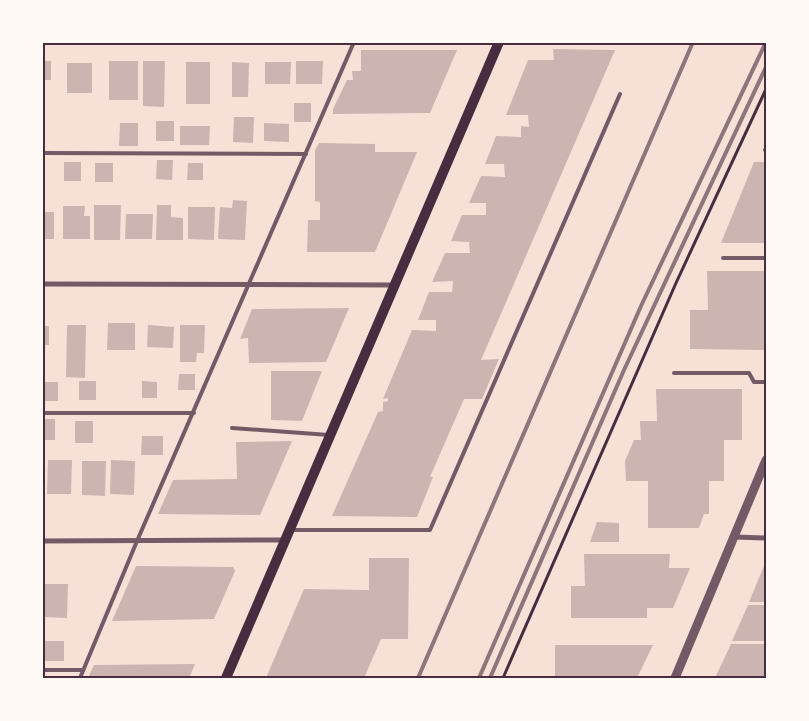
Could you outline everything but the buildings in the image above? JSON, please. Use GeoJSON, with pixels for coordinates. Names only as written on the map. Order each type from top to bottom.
{"type":"FeatureCollection","features":[{"type":"Feature","properties":{"kind":"main road"},"geometry":{"type":"LineString","coordinates":[[226,678],[499,42]]}},
{"type":"Feature","properties":{"kind":"street"},"geometry":{"type":"LineString","coordinates":[[42,284],[396,285]]}},
{"type":"Feature","properties":{"kind":"street"},"geometry":{"type":"LineString","coordinates":[[675,678],[766,460]]}},
{"type":"Feature","properties":{"kind":"street"},"geometry":{"type":"LineString","coordinates":[[735,537],[766,538]]}},
{"type":"Feature","properties":{"kind":"street"},"geometry":{"type":"LineString","coordinates":[[42,541],[285,540]]}},
{"type":"Feature","properties":{"kind":"lane"},"geometry":{"type":"LineString","coordinates":[[80,678],[137,541],[354,42]]}},
{"type":"Feature","properties":{"kind":"lane"},"geometry":{"type":"LineString","coordinates":[[290,530],[430,530],[620,94]]}},
{"type":"Feature","properties":{"kind":"lane"},"geometry":{"type":"LineString","coordinates":[[42,153],[306,154]]}},
{"type":"Feature","properties":{"kind":"lane"},"geometry":{"type":"LineString","coordinates":[[724,258],[766,258]]}},
{"type":"Feature","properties":{"kind":"lane"},"geometry":{"type":"LineString","coordinates":[[674,373],[749,373],[754,382],[766,382]]}},
{"type":"Feature","properties":{"kind":"lane"},"geometry":{"type":"LineString","coordinates":[[42,413],[194,413]]}},
{"type":"Feature","properties":{"kind":"lane"},"geometry":{"type":"LineString","coordinates":[[232,428],[331,435]]}},
{"type":"Feature","properties":{"kind":"lane"},"geometry":{"type":"LineString","coordinates":[[42,670],[84,670]]}},
{"type":"Feature","properties":{"kind":"path"},"geometry":{"type":"LineString","coordinates":[[504,678],[676,283],[766,89]]}},
{"type":"Feature","properties":{"kind":"railway"},"geometry":{"type":"LineString","coordinates":[[418,678],[693,42]]}},
{"type":"Feature","properties":{"kind":"railway"},"geometry":{"type":"LineString","coordinates":[[479,678],[641,306],[766,42]]}},
{"type":"Feature","properties":{"kind":"railway"},"geometry":{"type":"LineString","coordinates":[[490,678],[624,370],[766,67]]}}]}
